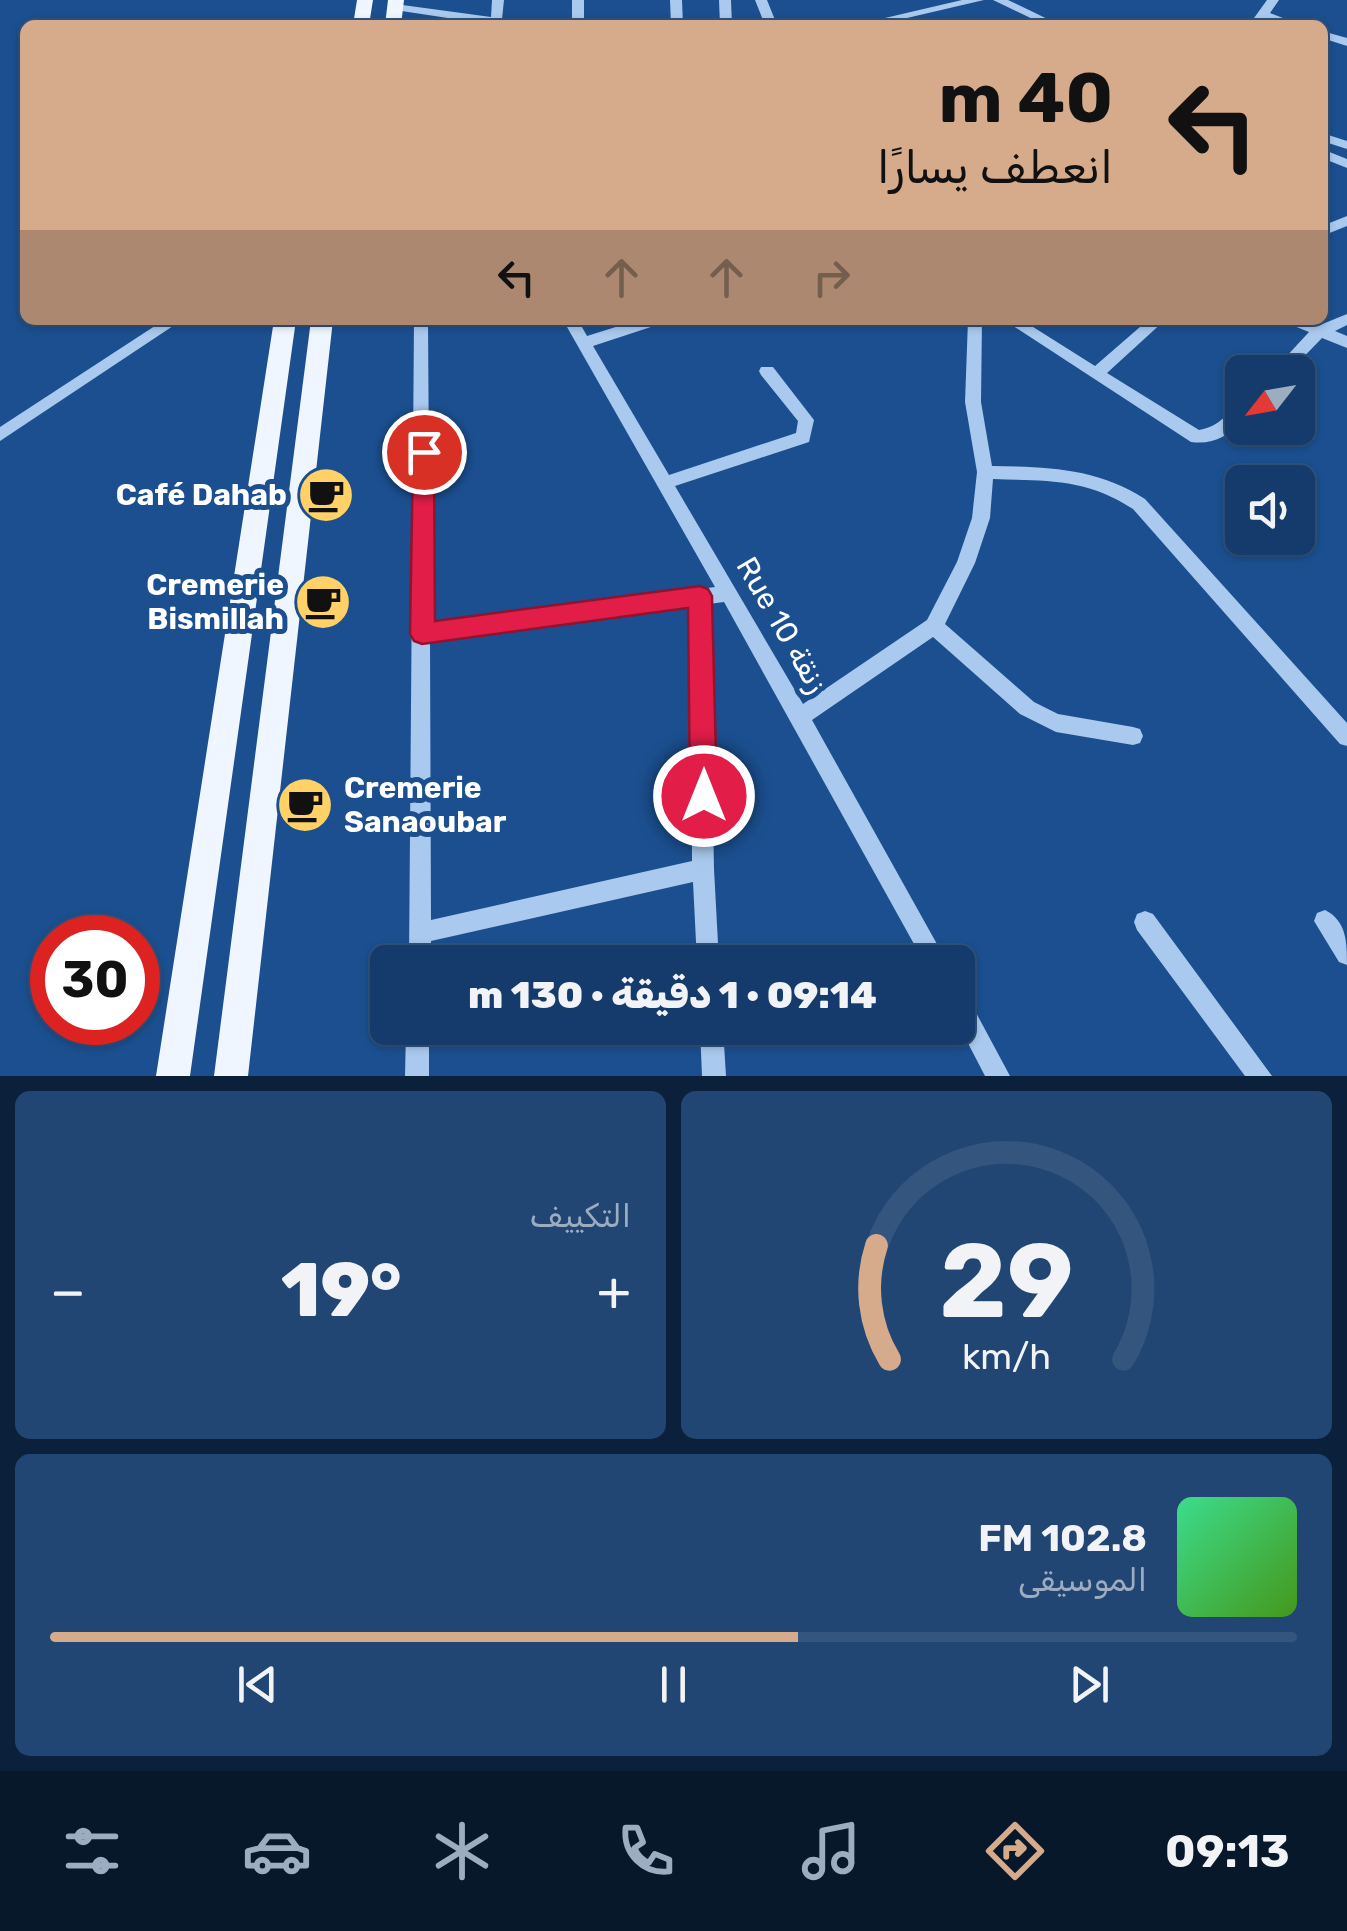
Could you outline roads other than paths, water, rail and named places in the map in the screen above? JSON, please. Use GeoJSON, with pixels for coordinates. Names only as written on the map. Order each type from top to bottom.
{"type":"FeatureCollection","features":[{"type":"Feature","properties":{"kind":"main road"},"geometry":{"type":"LineString","coordinates":[[173,1076],[284,325]]}},
{"type":"Feature","properties":{"kind":"main road"},"geometry":{"type":"LineString","coordinates":[[231,1076],[321,325]]}},
{"type":"Feature","properties":{"kind":"street"},"geometry":{"type":"LineString","coordinates":[[903,20],[978,0]]}},
{"type":"Feature","properties":{"kind":"street"},"geometry":{"type":"LineString","coordinates":[[999,0],[1043,20]]}},
{"type":"Feature","properties":{"kind":"street"},"geometry":{"type":"LineString","coordinates":[[1259,20],[1273,0]]}},
{"type":"Feature","properties":{"kind":"street"},"geometry":{"type":"LineString","coordinates":[[395,11],[478,20]]}},
{"type":"Feature","properties":{"kind":"street"},"geometry":{"type":"LineString","coordinates":[[1297,355],[1320,331],[1347,318]]}},
{"type":"Feature","properties":{"kind":"street"},"geometry":{"type":"LineString","coordinates":[[0,435],[166,325]]}},
{"type":"Feature","properties":{"kind":"street"},"geometry":{"type":"LineString","coordinates":[[420,945],[422,325]]}},
{"type":"Feature","properties":{"kind":"street","name":"Rue 10 زنقة"},"geometry":{"type":"LineString","coordinates":[[573,325],[730,593],[927,945]]}},
{"type":"Feature","properties":{"kind":"street"},"geometry":{"type":"LineString","coordinates":[[584,343],[640,325]]}},
{"type":"Feature","properties":{"kind":"street"},"geometry":{"type":"LineString","coordinates":[[800,717],[934,626],[966,563],[982,518],[985,472],[974,402],[975,325]]}},
{"type":"Feature","properties":{"kind":"street"},"geometry":{"type":"LineString","coordinates":[[1019,325],[1198,437],[1225,429]]}},
{"type":"Feature","properties":{"kind":"street"},"geometry":{"type":"LineString","coordinates":[[1096,374],[1152,325]]}},
{"type":"Feature","properties":{"kind":"street"},"geometry":{"type":"LineString","coordinates":[[1306,325],[1347,342]]}},
{"type":"Feature","properties":{"kind":"street"},"geometry":{"type":"LineString","coordinates":[[665,483],[802,437],[806,420],[766,371]]}},
{"type":"Feature","properties":{"kind":"street"},"geometry":{"type":"LineString","coordinates":[[985,472],[1093,478],[1115,486],[1139,504],[1347,737]]}},
{"type":"Feature","properties":{"kind":"street"},"geometry":{"type":"LineString","coordinates":[[422,634],[730,593]]}},
{"type":"Feature","properties":{"kind":"street"},"geometry":{"type":"LineString","coordinates":[[700,596],[707,945]]}},
{"type":"Feature","properties":{"kind":"street"},"geometry":{"type":"LineString","coordinates":[[934,626],[1042,716],[1056,723],[1133,736]]}},
{"type":"Feature","properties":{"kind":"street"},"geometry":{"type":"LineString","coordinates":[[420,933],[703,869]]}},
{"type":"Feature","properties":{"kind":"street"},"geometry":{"type":"LineString","coordinates":[[1325,921],[1347,954]]}},
{"type":"Feature","properties":{"kind":"street"},"geometry":{"type":"LineString","coordinates":[[1145,922],[1260,1076]]}},
{"type":"Feature","properties":{"kind":"street"},"geometry":{"type":"LineString","coordinates":[[975,1033],[998,1076]]}},
{"type":"Feature","properties":{"kind":"street"},"geometry":{"type":"LineString","coordinates":[[417,1076],[418,1045]]}},
{"type":"Feature","properties":{"kind":"street"},"geometry":{"type":"LineString","coordinates":[[713,1045],[714,1076]]}},
{"type":"Feature","properties":{"kind":"place","name":"Café Dahab"},"geometry":{"type":"Point","coordinates":[326,495]}},
{"type":"Feature","properties":{"kind":"place","name":"Cremerie Bismillah"},"geometry":{"type":"Point","coordinates":[323,602]}},
{"type":"Feature","properties":{"kind":"place","name":"Cremerie Sanaoubar"},"geometry":{"type":"Point","coordinates":[305,805]}}]}
